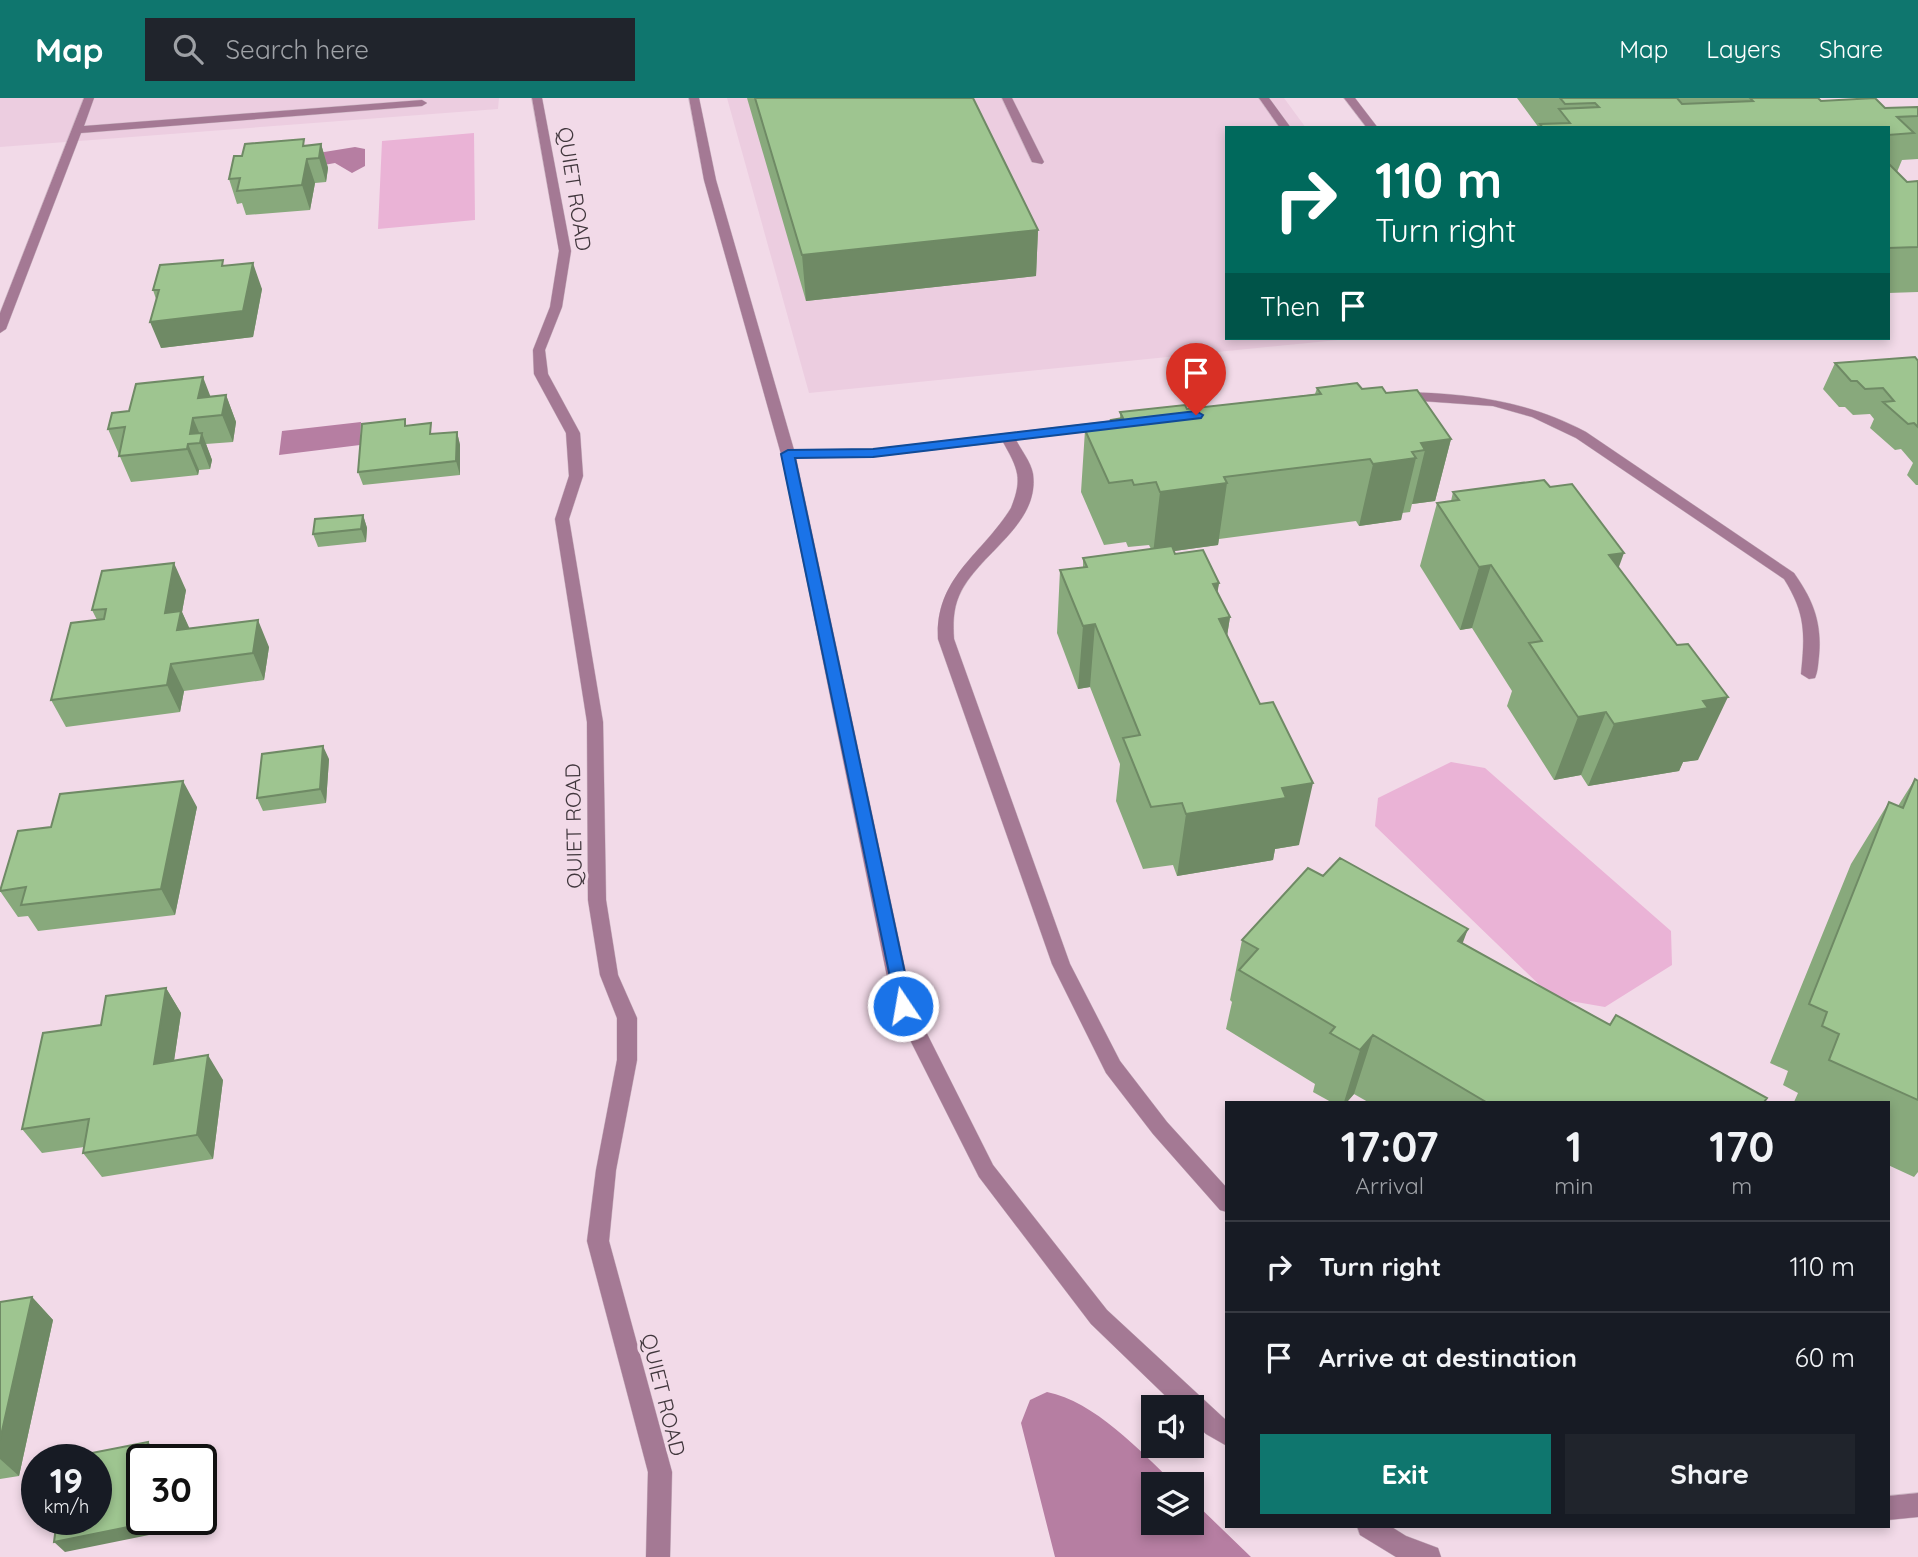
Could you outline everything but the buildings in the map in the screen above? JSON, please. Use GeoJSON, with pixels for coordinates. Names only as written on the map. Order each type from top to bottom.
{"type":"FeatureCollection","features":[{"type":"Feature","properties":{"kind":"street"},"geometry":{"type":"LineString","coordinates":[[0,329],[89,98]]}},
{"type":"Feature","properties":{"kind":"street","name":"QUIET ROAD"},"geometry":{"type":"LineString","coordinates":[[537,98],[565,251],[556,307],[539,350],[541,374],[573,433],[576,476],[562,519],[595,722],[597,900],[609,975],[627,1018],[627,1060],[606,1170],[598,1241],[660,1472],[658,1557]]}},
{"type":"Feature","properties":{"kind":"street"},"geometry":{"type":"LineString","coordinates":[[694,98],[710,180],[788,454],[903,1006],[986,1171],[1099,1317],[1214,1426],[1225,1433]]}},
{"type":"Feature","properties":{"kind":"street"},"geometry":{"type":"LineString","coordinates":[[1007,98],[1038,162]]}},
{"type":"Feature","properties":{"kind":"street"},"geometry":{"type":"LineString","coordinates":[[1264,98],[1285,126]]}},
{"type":"Feature","properties":{"kind":"street"},"geometry":{"type":"LineString","coordinates":[[1349,98],[1371,126]]}},
{"type":"Feature","properties":{"kind":"street"},"geometry":{"type":"LineString","coordinates":[[76,130],[422,103]]}},
{"type":"Feature","properties":{"kind":"street"},"geometry":{"type":"LineString","coordinates":[[1385,396],[1486,399],[1549,417],[1581,435],[1789,576],[1807,603],[1814,628],[1809,674]]}},
{"type":"Feature","properties":{"kind":"street"},"geometry":{"type":"LineString","coordinates":[[788,454],[873,453],[1156,420]]}},
{"type":"Feature","properties":{"kind":"street"},"geometry":{"type":"LineString","coordinates":[[1007,437],[1026,473],[1024,496],[1013,516],[953,592],[945,616],[946,639],[1061,964],[1113,1067],[1160,1128],[1225,1201]]}},
{"type":"Feature","properties":{"kind":"street"},"geometry":{"type":"LineString","coordinates":[[1890,1508],[1918,1504]]}},
{"type":"Feature","properties":{"kind":"street"},"geometry":{"type":"LineString","coordinates":[[1372,1528],[1399,1546],[1429,1557]]}},
{"type":"Feature","properties":{"kind":"shaded area"},"geometry":{"type":"Polygon","coordinates":[[[0,98],[499,98],[498,109],[0,147],[0,98]]]}},
{"type":"Feature","properties":{"kind":"shaded area"},"geometry":{"type":"Polygon","coordinates":[[[727,98],[1284,98],[1305,126],[1225,126],[1225,340],[1338,340],[809,393],[727,98]]]}},
{"type":"Feature","properties":{"kind":"shaded area"},"geometry":{"type":"Polygon","coordinates":[[[474,133],[475,220],[378,229],[382,141],[474,133]]]}},
{"type":"Feature","properties":{"kind":"shaded area"},"geometry":{"type":"Polygon","coordinates":[[[355,147],[365,149],[365,166],[352,173],[335,163],[324,165],[318,153],[355,147]]]}},
{"type":"Feature","properties":{"kind":"shaded area"},"geometry":{"type":"Polygon","coordinates":[[[361,422],[360,445],[279,455],[282,431],[361,422]]]}},
{"type":"Feature","properties":{"kind":"shaded area"},"geometry":{"type":"Polygon","coordinates":[[[1451,762],[1485,768],[1671,931],[1672,965],[1605,1007],[1553,998],[1375,826],[1378,798],[1451,762]]]}},
{"type":"Feature","properties":{"kind":"shaded area"},"geometry":{"type":"Polygon","coordinates":[[[1047,1392],[1082,1406],[1116,1429],[1141,1452],[1141,1458],[1148,1458],[1162,1472],[1141,1472],[1141,1535],[1204,1535],[1204,1512],[1251,1557],[1055,1557],[1021,1423],[1030,1400],[1047,1392]]]}},
{"type":"Feature","properties":{"kind":"route"},"geometry":{"type":"LineString","coordinates":[[903,1006],[788,454],[873,453],[1196,415]]}}]}
